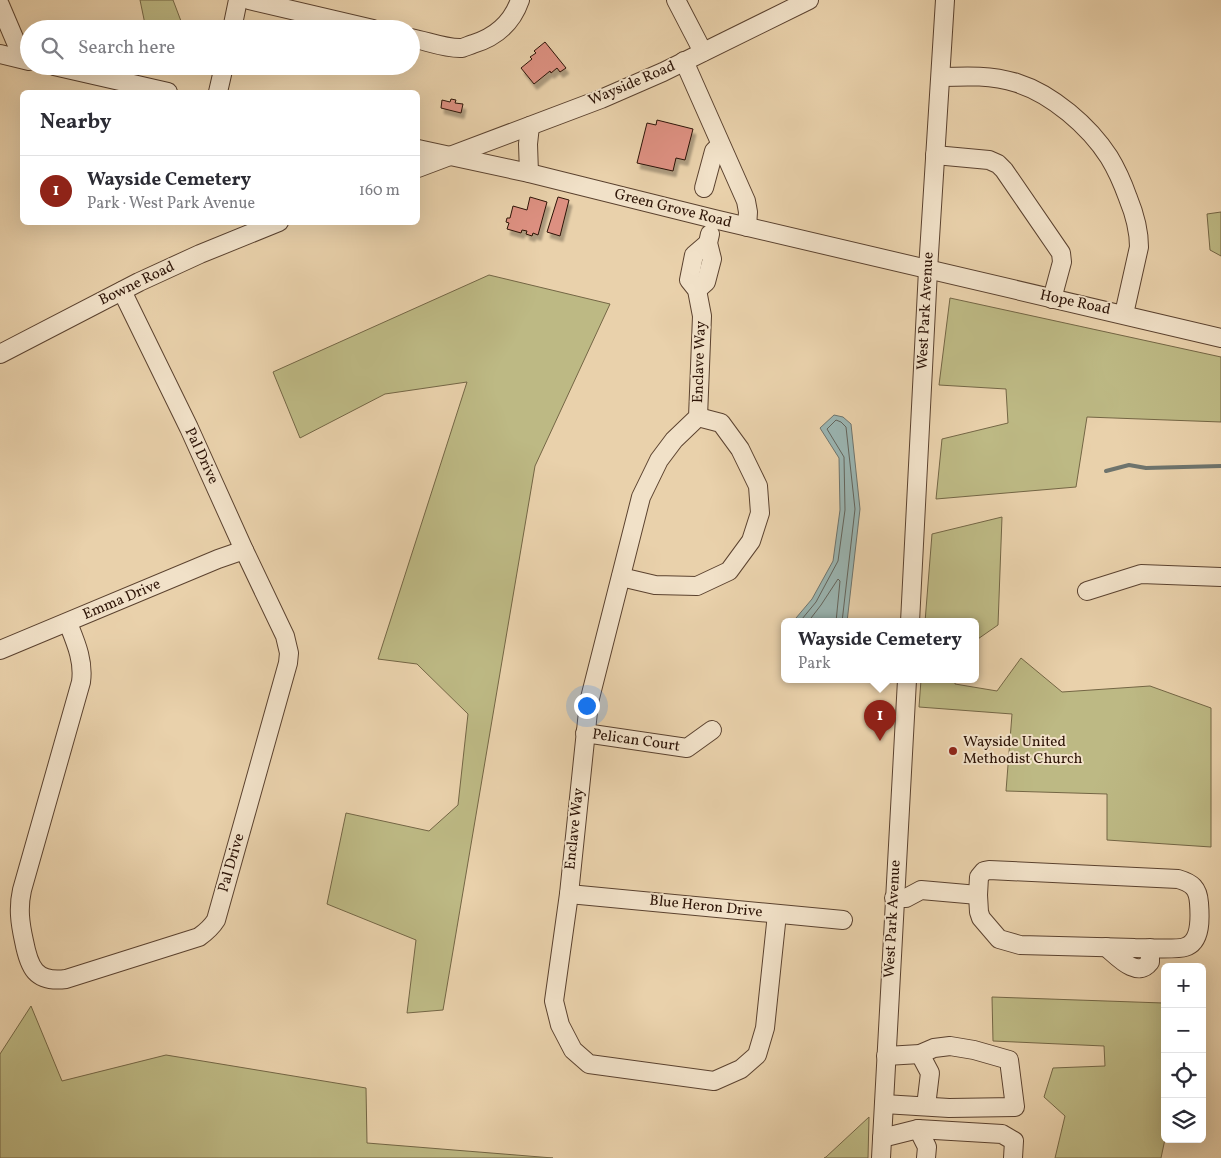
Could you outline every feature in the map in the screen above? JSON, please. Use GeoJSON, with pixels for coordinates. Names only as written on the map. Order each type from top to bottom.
{"type":"FeatureCollection","features":[{"type":"Feature","properties":{"kind":"street"},"geometry":{"type":"LineString","coordinates":[[234,20],[238,0]]}},
{"type":"Feature","properties":{"kind":"street"},"geometry":{"type":"LineString","coordinates":[[249,0],[335,20]]}},
{"type":"Feature","properties":{"kind":"street"},"geometry":{"type":"LineString","coordinates":[[420,40],[462,48],[477,43],[491,37],[505,27],[515,13],[520,0]]}},
{"type":"Feature","properties":{"kind":"street"},"geometry":{"type":"LineString","coordinates":[[676,0],[703,52]]}},
{"type":"Feature","properties":{"kind":"street","name":"Wayside Road"},"geometry":{"type":"LineString","coordinates":[[450,156],[601,99],[809,0]]}},
{"type":"Feature","properties":{"kind":"street","name":"West Park Avenue"},"geometry":{"type":"LineString","coordinates":[[910,618],[928,270],[945,0]]}},
{"type":"Feature","properties":{"kind":"street"},"geometry":{"type":"LineString","coordinates":[[0,5],[20,47]]}},
{"type":"Feature","properties":{"kind":"street"},"geometry":{"type":"LineString","coordinates":[[0,54],[20,59]]}},
{"type":"Feature","properties":{"kind":"street"},"geometry":{"type":"LineString","coordinates":[[684,61],[746,201],[748,212],[747,227]]}},
{"type":"Feature","properties":{"kind":"street"},"geometry":{"type":"LineString","coordinates":[[93,75],[159,90]]}},
{"type":"Feature","properties":{"kind":"street"},"geometry":{"type":"LineString","coordinates":[[218,90],[222,75]]}},
{"type":"Feature","properties":{"kind":"street"},"geometry":{"type":"LineString","coordinates":[[941,77],[990,77],[1003,79],[1030,88],[1055,102],[1068,112],[1109,156],[1133,211],[1139,236],[1139,247],[1124,314]]}},
{"type":"Feature","properties":{"kind":"street"},"geometry":{"type":"LineString","coordinates":[[529,173],[528,144],[530,126]]}},
{"type":"Feature","properties":{"kind":"street"},"geometry":{"type":"LineString","coordinates":[[704,188],[714,151],[720,145]]}},
{"type":"Feature","properties":{"kind":"street","name":"Green Grove Road"},"geometry":{"type":"LineString","coordinates":[[420,149],[529,173],[928,270]]}},
{"type":"Feature","properties":{"kind":"street"},"geometry":{"type":"LineString","coordinates":[[935,155],[989,160],[998,164],[1004,170],[1061,253],[1062,262],[1052,299]]}},
{"type":"Feature","properties":{"kind":"street"},"geometry":{"type":"LineString","coordinates":[[420,167],[450,156]]}},
{"type":"Feature","properties":{"kind":"street","name":"Enclave Way"},"geometry":{"type":"LineString","coordinates":[[714,219],[708,243],[694,255],[689,280],[697,290],[702,316],[698,417],[674,440],[659,460],[640,497],[589,702],[569,894],[554,1001],[560,1026],[573,1050],[589,1064],[714,1081],[741,1069],[757,1055],[765,1028],[778,914]]}},
{"type":"Feature","properties":{"kind":"street","name":"Bowne Road"},"geometry":{"type":"LineString","coordinates":[[0,354],[139,282],[271,225]]}},
{"type":"Feature","properties":{"kind":"street","name":"Hope Road"},"geometry":{"type":"LineString","coordinates":[[928,270],[1221,338]]}},
{"type":"Feature","properties":{"kind":"street","name":"Pal Drive"},"geometry":{"type":"LineString","coordinates":[[68,623],[82,662],[81,682],[20,901],[20,918],[28,960],[40,975],[57,980],[66,979],[199,937],[208,931],[216,920],[289,658],[288,644],[285,636],[193,437],[122,291]]}},
{"type":"Feature","properties":{"kind":"street"},"geometry":{"type":"LineString","coordinates":[[621,577],[655,585],[697,586],[729,571],[751,541],[760,512],[758,486],[740,449],[721,423],[698,417]]}},
{"type":"Feature","properties":{"kind":"street","name":"Emma Drive"},"geometry":{"type":"LineString","coordinates":[[0,650],[218,559],[244,550]]}},
{"type":"Feature","properties":{"kind":"street"},"geometry":{"type":"LineString","coordinates":[[1087,591],[1141,574],[1221,576]]}},
{"type":"Feature","properties":{"kind":"street","name":"West Park Avenue"},"geometry":{"type":"LineString","coordinates":[[881,1158],[907,683]]}},
{"type":"Feature","properties":{"kind":"street","name":"Pelican Court"},"geometry":{"type":"LineString","coordinates":[[585,734],[687,748],[712,730]]}},
{"type":"Feature","properties":{"kind":"street"},"geometry":{"type":"LineString","coordinates":[[989,870],[1178,879],[1189,882],[1198,892],[1197,935],[1193,942],[1186,947],[1020,945],[1004,941],[992,932],[979,912],[978,895],[981,874],[989,870]]}},
{"type":"Feature","properties":{"kind":"street"},"geometry":{"type":"LineString","coordinates":[[894,898],[906,898],[921,890],[978,895]]}},
{"type":"Feature","properties":{"kind":"street","name":"Blue Heron Drive"},"geometry":{"type":"LineString","coordinates":[[569,894],[843,920]]}},
{"type":"Feature","properties":{"kind":"street"},"geometry":{"type":"LineString","coordinates":[[884,1104],[1015,1107],[1009,1060],[974,1050],[950,1046],[934,1048],[920,1054],[886,1056]]}},
{"type":"Feature","properties":{"kind":"street"},"geometry":{"type":"LineString","coordinates":[[920,1054],[930,1073],[926,1106]]}},
{"type":"Feature","properties":{"kind":"street"},"geometry":{"type":"LineString","coordinates":[[882,1138],[918,1129],[1002,1134],[1014,1141],[1013,1158]]}},
{"type":"Feature","properties":{"kind":"street"},"geometry":{"type":"LineString","coordinates":[[918,1129],[927,1148],[926,1158]]}},
{"type":"Feature","properties":{"kind":"shaded area"},"geometry":{"type":"Polygon","coordinates":[[[140,0],[173,0],[181,20],[144,20],[140,0]]]}},
{"type":"Feature","properties":{"kind":"shaded area"},"geometry":{"type":"Polygon","coordinates":[[[1221,212],[1221,256],[1210,250],[1207,214],[1221,212]]]}},
{"type":"Feature","properties":{"kind":"shaded area"},"geometry":{"type":"Polygon","coordinates":[[[489,275],[610,304],[535,466],[443,1010],[407,1013],[416,940],[327,904],[346,813],[429,831],[458,805],[468,714],[417,664],[378,659],[467,382],[385,394],[300,438],[273,372],[489,275]]]}},
{"type":"Feature","properties":{"kind":"shaded area"},"geometry":{"type":"Polygon","coordinates":[[[950,298],[1221,357],[1221,422],[1087,417],[1076,487],[936,499],[942,439],[1008,423],[1006,389],[939,385],[950,298]]]}},
{"type":"Feature","properties":{"kind":"shaded area"},"geometry":{"type":"Polygon","coordinates":[[[1002,517],[998,625],[979,638],[979,618],[925,618],[932,534],[1002,517]]]}},
{"type":"Feature","properties":{"kind":"shaded area"},"geometry":{"type":"Polygon","coordinates":[[[1021,658],[1062,692],[1150,686],[1211,708],[1211,847],[1107,840],[1107,794],[1006,791],[1012,714],[919,707],[921,683],[955,683],[997,691],[1021,658]]]}},
{"type":"Feature","properties":{"kind":"shaded area"},"geometry":{"type":"Polygon","coordinates":[[[992,997],[1161,1003],[1161,1143],[1164,1143],[1161,1158],[1055,1158],[1065,1116],[1044,1097],[1053,1068],[1105,1066],[1104,1046],[993,1041],[992,997]]]}},
{"type":"Feature","properties":{"kind":"shaded area"},"geometry":{"type":"Polygon","coordinates":[[[31,1006],[62,1081],[166,1055],[366,1088],[367,1143],[553,1158],[0,1158],[0,1054],[31,1006]]]}},
{"type":"Feature","properties":{"kind":"shaded area"},"geometry":{"type":"Polygon","coordinates":[[[869,1117],[868,1158],[824,1158],[826,1157],[869,1117]]]}},
{"type":"Feature","properties":{"kind":"water"},"geometry":{"type":"Polygon","coordinates":[[[834,415],[843,417],[851,424],[860,509],[847,618],[796,618],[812,599],[833,561],[840,510],[839,458],[820,428],[834,415]]]}},
{"type":"Feature","properties":{"kind":"building"},"geometry":{"type":"Polygon","coordinates":[[[545,42],[566,68],[560,72],[557,68],[551,73],[550,71],[534,84],[521,68],[532,59],[530,57],[536,53],[534,51],[545,42]]]}},
{"type":"Feature","properties":{"kind":"building"},"geometry":{"type":"Polygon","coordinates":[[[451,99],[456,100],[455,103],[463,104],[461,113],[441,108],[442,100],[450,102],[451,99]]]}},
{"type":"Feature","properties":{"kind":"building"},"geometry":{"type":"Polygon","coordinates":[[[657,120],[693,129],[685,160],[676,158],[673,171],[637,163],[647,123],[656,125],[657,120]]]}},
{"type":"Feature","properties":{"kind":"building"},"geometry":{"type":"Polygon","coordinates":[[[530,197],[547,202],[538,235],[533,233],[532,236],[526,234],[527,231],[522,230],[521,233],[507,229],[509,223],[506,222],[507,218],[510,218],[513,206],[527,210],[530,197]]]}},
{"type":"Feature","properties":{"kind":"building"},"geometry":{"type":"Polygon","coordinates":[[[558,197],[569,200],[560,236],[547,232],[558,197]]]}},
{"type":"Feature","properties":{"kind":"waterway"},"geometry":{"type":"LineString","coordinates":[[1106,471],[1129,465],[1146,468],[1221,466]]}},
{"type":"Feature","properties":{"kind":"place","name":"Wayside Cemetery"},"geometry":{"type":"Point","coordinates":[880,741]}},
{"type":"Feature","properties":{"kind":"place","name":"Wayside United Methodist Church"},"geometry":{"type":"Point","coordinates":[953,751]}}]}
